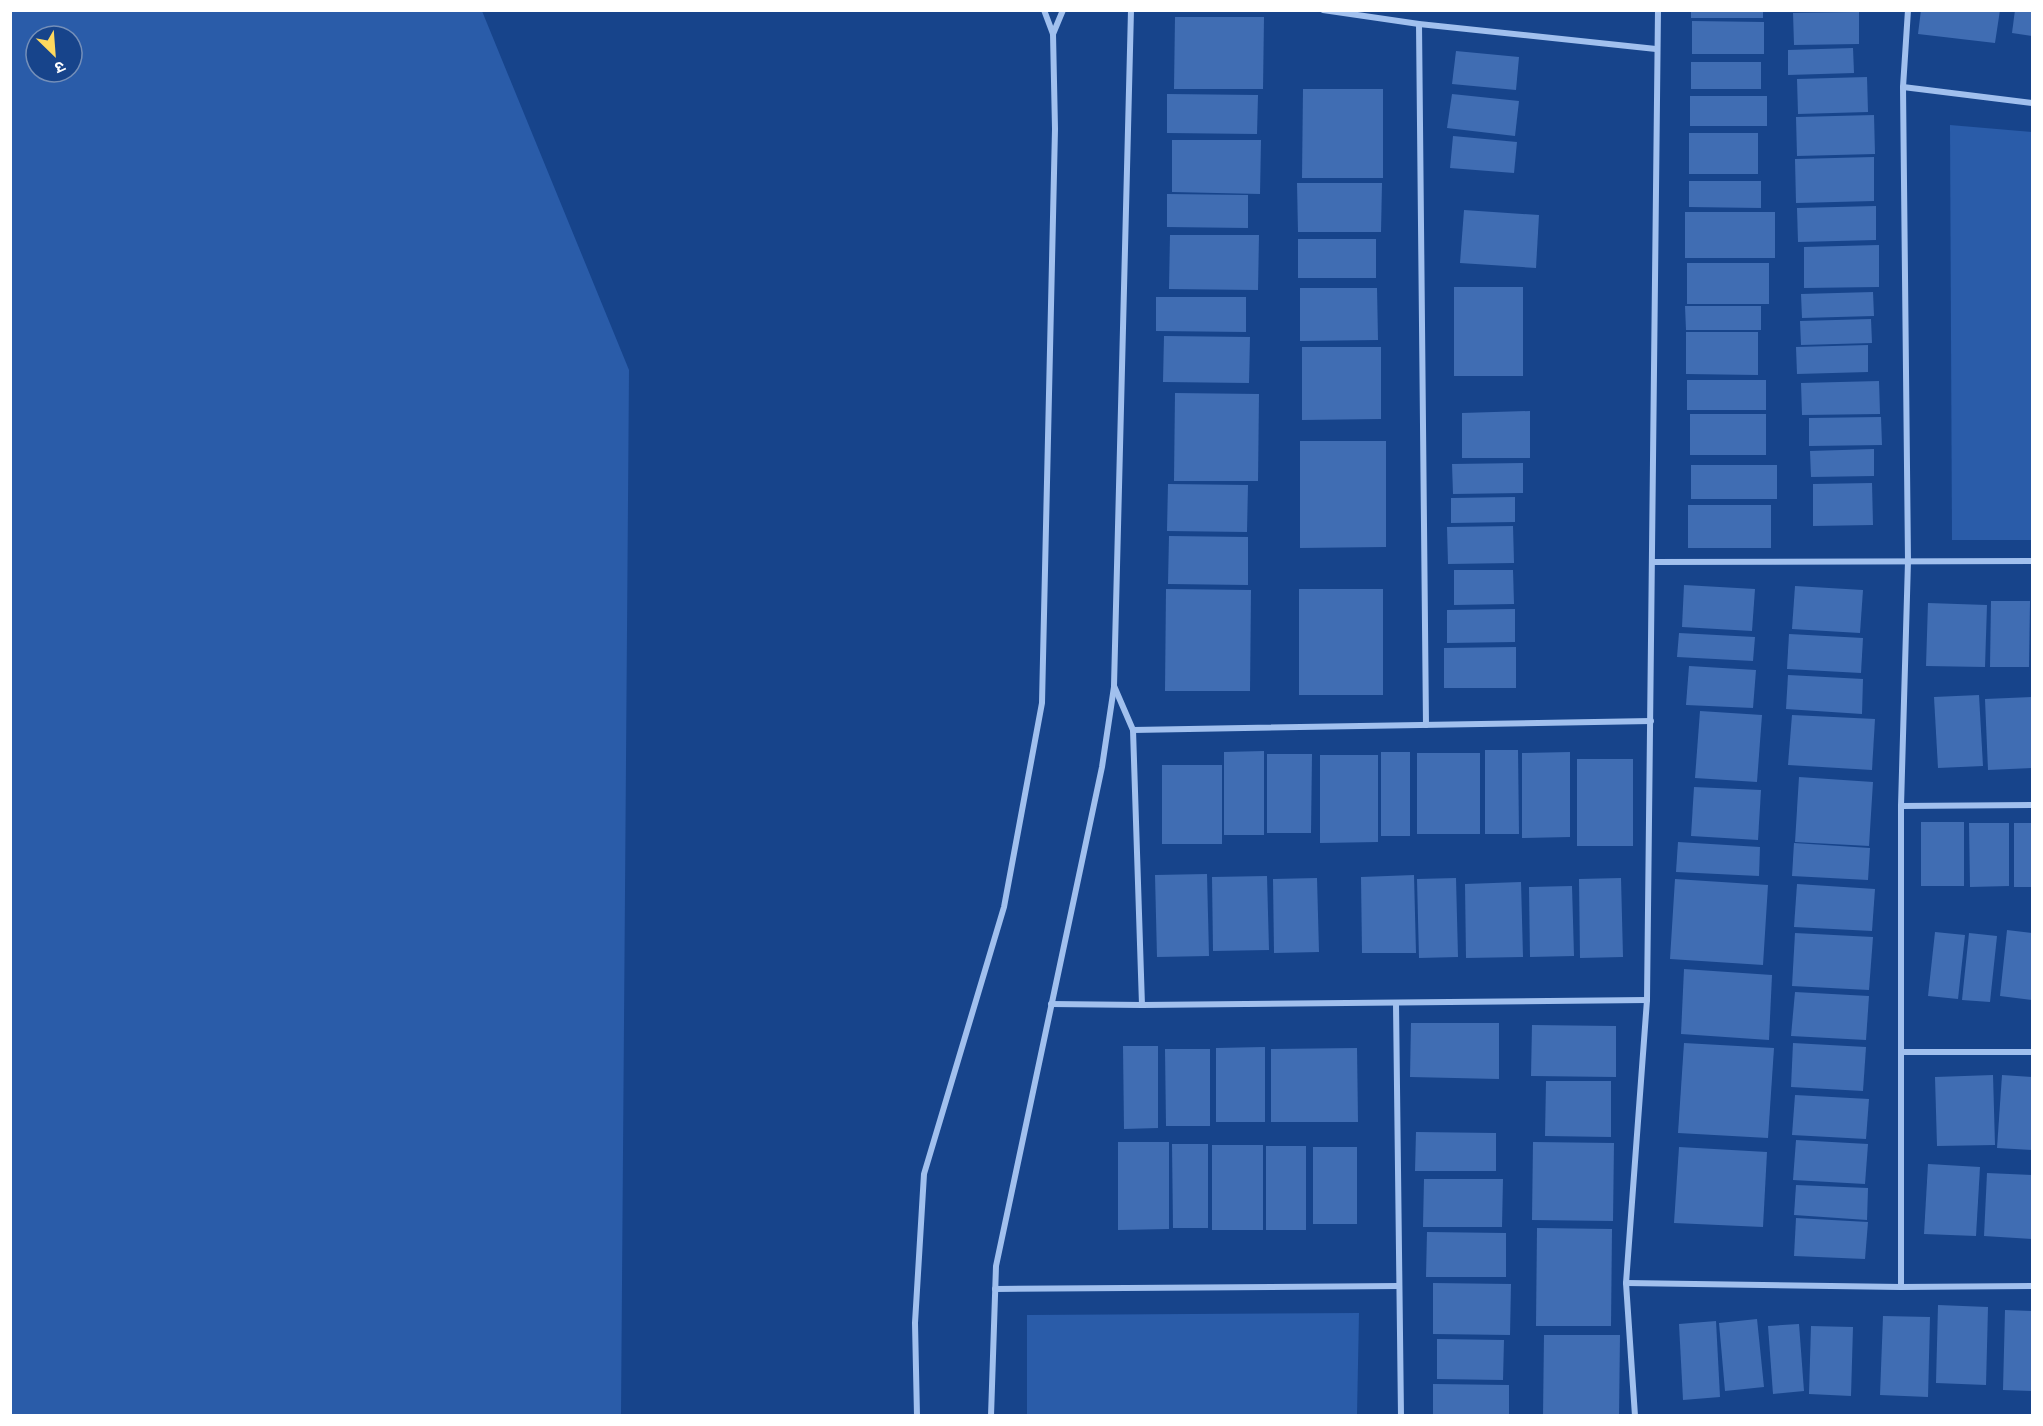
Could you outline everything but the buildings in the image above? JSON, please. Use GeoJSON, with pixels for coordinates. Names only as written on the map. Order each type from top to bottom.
{"type":"FeatureCollection","features":[{"type":"Feature","properties":{"kind":"street"},"geometry":{"type":"LineString","coordinates":[[918,1416],[915,1323],[924,1174],[1004,907],[1042,703],[1055,129],[1053,34],[1044,10]]}},
{"type":"Feature","properties":{"kind":"street"},"geometry":{"type":"LineString","coordinates":[[1053,34],[1063,10]]}},
{"type":"Feature","properties":{"kind":"street"},"geometry":{"type":"LineString","coordinates":[[992,1416],[996,1266],[1102,767],[1114,686],[1131,10]]}},
{"type":"Feature","properties":{"kind":"street"},"geometry":{"type":"LineString","coordinates":[[1323,10],[1419,24],[1656,50]]}},
{"type":"Feature","properties":{"kind":"street"},"geometry":{"type":"LineString","coordinates":[[1635,1416],[1626,1283],[1647,1000],[1658,10]]}},
{"type":"Feature","properties":{"kind":"street"},"geometry":{"type":"LineString","coordinates":[[1901,1287],[1901,806],[1908,561],[1903,87],[1908,10]]}},
{"type":"Feature","properties":{"kind":"street"},"geometry":{"type":"LineString","coordinates":[[1419,24],[1426,725]]}},
{"type":"Feature","properties":{"kind":"street"},"geometry":{"type":"LineString","coordinates":[[1903,87],[2032,103]]}},
{"type":"Feature","properties":{"kind":"street"},"geometry":{"type":"LineString","coordinates":[[1652,562],[2032,561]]}},
{"type":"Feature","properties":{"kind":"street"},"geometry":{"type":"LineString","coordinates":[[1114,686],[1132,730],[1142,1005]]}},
{"type":"Feature","properties":{"kind":"street"},"geometry":{"type":"LineString","coordinates":[[1132,730],[1651,721]]}},
{"type":"Feature","properties":{"kind":"street"},"geometry":{"type":"LineString","coordinates":[[1901,806],[2032,805]]}},
{"type":"Feature","properties":{"kind":"street"},"geometry":{"type":"LineString","coordinates":[[1051,1004],[1396,1004],[1647,1000]]}},
{"type":"Feature","properties":{"kind":"street"},"geometry":{"type":"LineString","coordinates":[[1396,1004],[1401,1416]]}},
{"type":"Feature","properties":{"kind":"street"},"geometry":{"type":"LineString","coordinates":[[1901,1052],[2032,1052]]}},
{"type":"Feature","properties":{"kind":"street"},"geometry":{"type":"LineString","coordinates":[[1626,1283],[1901,1287],[2032,1286]]}},
{"type":"Feature","properties":{"kind":"street"},"geometry":{"type":"LineString","coordinates":[[995,1289],[1399,1286]]}},
{"type":"Feature","properties":{"kind":"shaded area"},"geometry":{"type":"Polygon","coordinates":[[[10,11],[482,11],[629,370],[621,1415],[11,1415],[10,11]]]}},
{"type":"Feature","properties":{"kind":"shaded area"},"geometry":{"type":"Polygon","coordinates":[[[1950,125],[2032,132],[2032,540],[1952,540],[1950,125]]]}},
{"type":"Feature","properties":{"kind":"shaded area"},"geometry":{"type":"Polygon","coordinates":[[[1359,1313],[1357,1415],[1027,1415],[1027,1315],[1359,1313]]]}}]}
